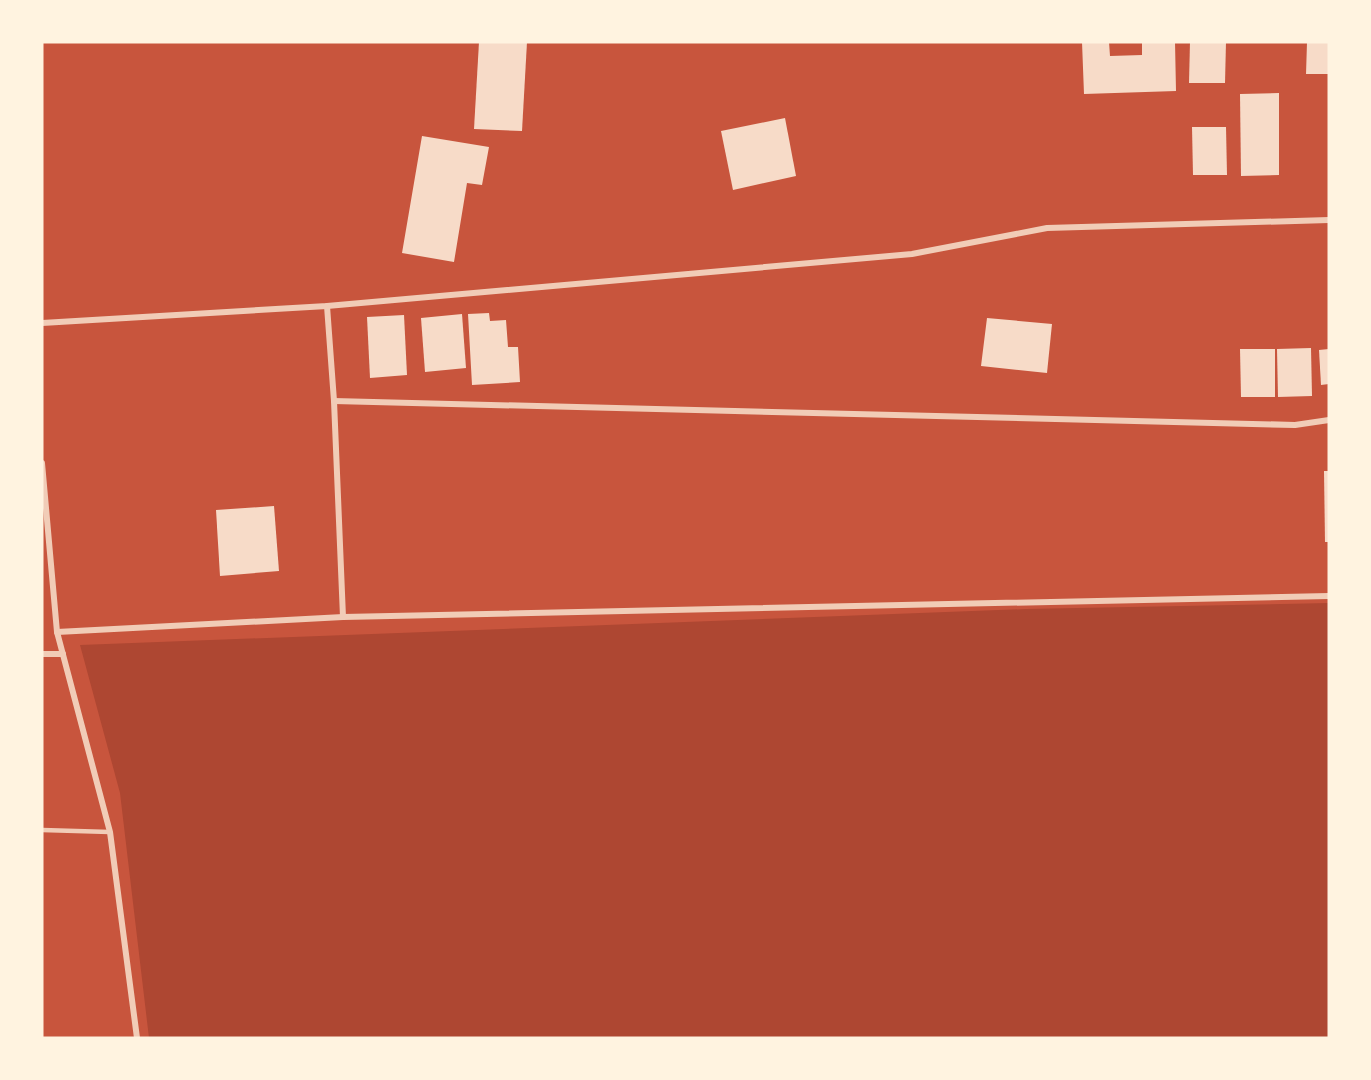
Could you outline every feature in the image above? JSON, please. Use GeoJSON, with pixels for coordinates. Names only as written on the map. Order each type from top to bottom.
{"type":"FeatureCollection","features":[{"type":"Feature","properties":{"kind":"street"},"geometry":{"type":"LineString","coordinates":[[42,323],[327,306],[912,254],[1047,228],[1329,220]]}},
{"type":"Feature","properties":{"kind":"street"},"geometry":{"type":"LineString","coordinates":[[327,306],[334,401],[343,617]]}},
{"type":"Feature","properties":{"kind":"street"},"geometry":{"type":"LineString","coordinates":[[334,401],[1295,425],[1329,420]]}},
{"type":"Feature","properties":{"kind":"street"},"geometry":{"type":"LineString","coordinates":[[42,463],[57,632],[110,832],[137,1038]]}},
{"type":"Feature","properties":{"kind":"street"},"geometry":{"type":"LineString","coordinates":[[57,632],[343,617],[1329,596]]}},
{"type":"Feature","properties":{"kind":"street"},"geometry":{"type":"LineString","coordinates":[[42,654],[63,654]]}},
{"type":"Feature","properties":{"kind":"lane"},"geometry":{"type":"LineString","coordinates":[[42,830],[110,832]]}},
{"type":"Feature","properties":{"kind":"shaded area"},"geometry":{"type":"Polygon","coordinates":[[[1329,603],[1329,1038],[149,1038],[120,793],[80,645],[1026,609],[1329,603]]]}},
{"type":"Feature","properties":{"kind":"building"},"geometry":{"type":"Polygon","coordinates":[[[479,42],[527,42],[522,131],[474,129],[479,42]]]}},
{"type":"Feature","properties":{"kind":"building"},"geometry":{"type":"Polygon","coordinates":[[[1082,42],[1109,42],[1110,56],[1142,55],[1142,42],[1175,42],[1176,91],[1084,94],[1082,42]]]}},
{"type":"Feature","properties":{"kind":"building"},"geometry":{"type":"Polygon","coordinates":[[[1190,42],[1226,42],[1225,83],[1189,83],[1190,42]]]}},
{"type":"Feature","properties":{"kind":"building"},"geometry":{"type":"Polygon","coordinates":[[[1307,42],[1329,42],[1329,74],[1306,74],[1307,42]]]}},
{"type":"Feature","properties":{"kind":"building"},"geometry":{"type":"Polygon","coordinates":[[[1279,93],[1279,175],[1241,176],[1240,94],[1279,93]]]}},
{"type":"Feature","properties":{"kind":"building"},"geometry":{"type":"Polygon","coordinates":[[[785,118],[796,176],[733,190],[721,131],[785,118]]]}},
{"type":"Feature","properties":{"kind":"building"},"geometry":{"type":"Polygon","coordinates":[[[1192,127],[1226,127],[1227,175],[1193,175],[1192,127]]]}},
{"type":"Feature","properties":{"kind":"building"},"geometry":{"type":"Polygon","coordinates":[[[422,136],[489,147],[482,185],[467,183],[454,262],[402,253],[422,136]]]}},
{"type":"Feature","properties":{"kind":"building"},"geometry":{"type":"Polygon","coordinates":[[[489,313],[490,321],[506,320],[508,347],[518,347],[520,382],[472,385],[468,314],[489,313]]]}},
{"type":"Feature","properties":{"kind":"building"},"geometry":{"type":"Polygon","coordinates":[[[462,314],[466,368],[425,372],[421,318],[462,314]]]}},
{"type":"Feature","properties":{"kind":"building"},"geometry":{"type":"Polygon","coordinates":[[[404,315],[407,375],[370,378],[367,317],[404,315]]]}},
{"type":"Feature","properties":{"kind":"building"},"geometry":{"type":"Polygon","coordinates":[[[987,318],[1052,324],[1047,373],[981,366],[987,318]]]}},
{"type":"Feature","properties":{"kind":"building"},"geometry":{"type":"Polygon","coordinates":[[[1311,348],[1312,396],[1278,397],[1277,349],[1311,348]]]}},
{"type":"Feature","properties":{"kind":"building"},"geometry":{"type":"Polygon","coordinates":[[[1240,349],[1275,349],[1275,397],[1241,397],[1240,349]]]}},
{"type":"Feature","properties":{"kind":"building"},"geometry":{"type":"Polygon","coordinates":[[[1329,349],[1329,384],[1321,385],[1319,350],[1329,349]]]}},
{"type":"Feature","properties":{"kind":"building"},"geometry":{"type":"Polygon","coordinates":[[[1324,471],[1329,471],[1329,542],[1325,542],[1324,471]]]}},
{"type":"Feature","properties":{"kind":"building"},"geometry":{"type":"Polygon","coordinates":[[[274,506],[279,571],[220,576],[216,510],[274,506]]]}}]}
